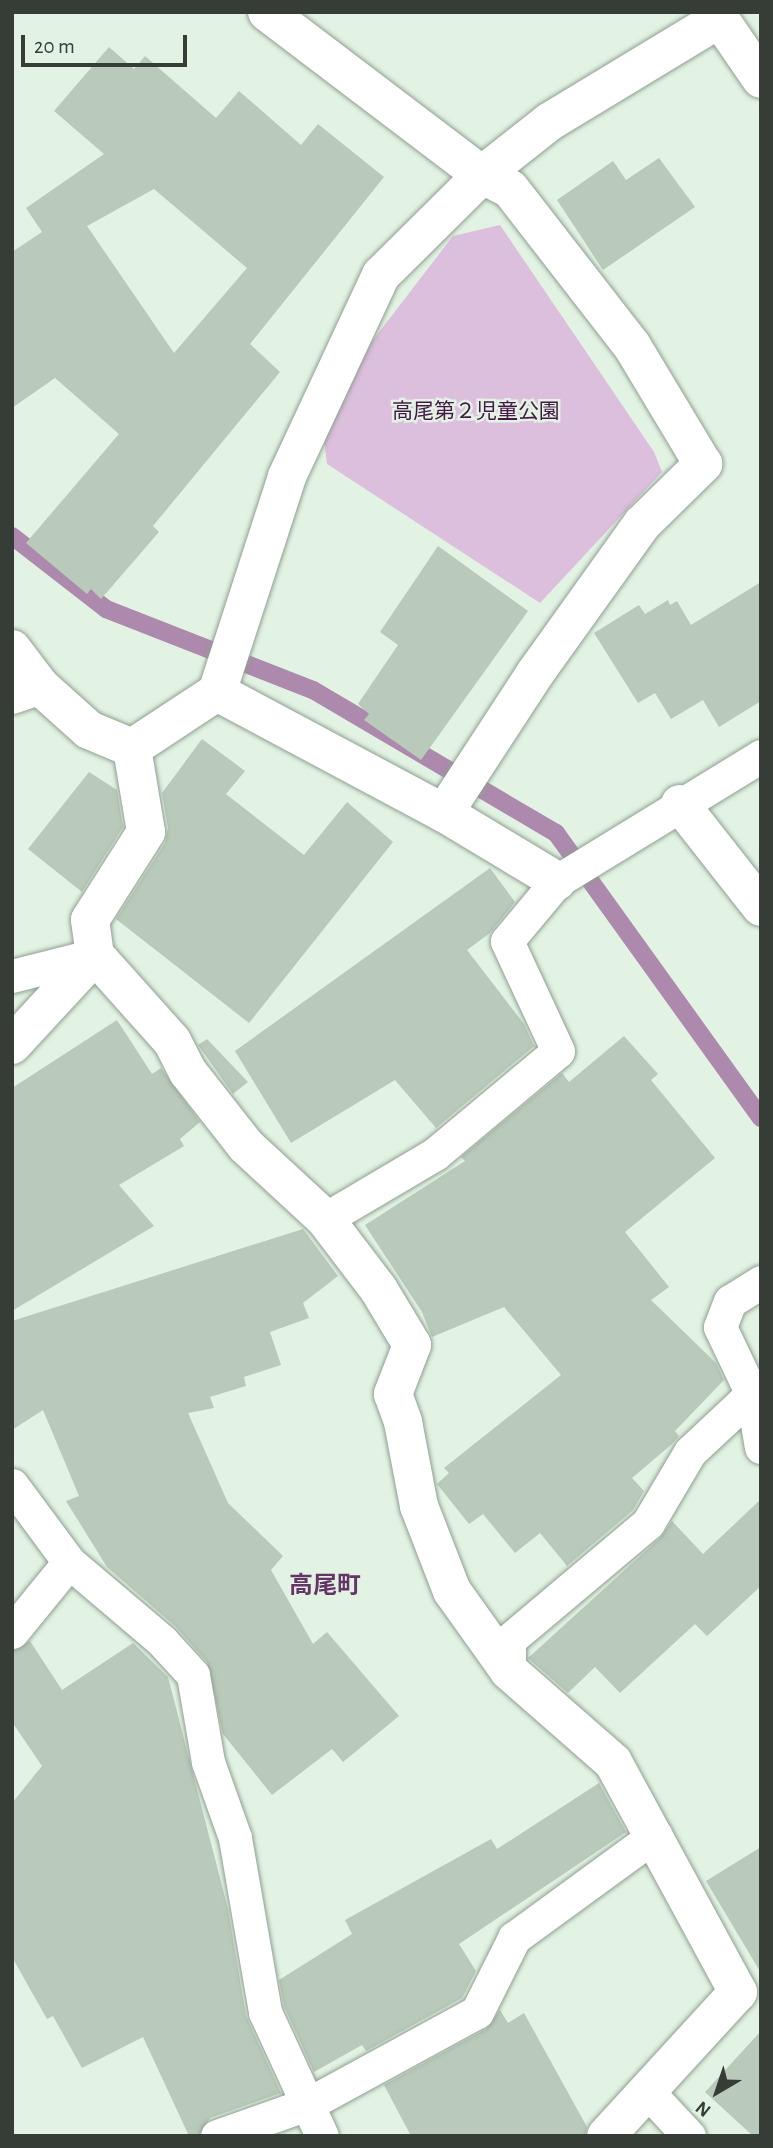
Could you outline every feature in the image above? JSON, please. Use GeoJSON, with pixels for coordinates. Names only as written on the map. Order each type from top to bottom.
{"type":"FeatureCollection","features":[{"type":"Feature","properties":{"kind":"street"},"geometry":{"type":"LineString","coordinates":[[267,12],[482,175],[510,189],[632,346],[703,464],[642,524],[536,672],[444,813]]}},
{"type":"Feature","properties":{"kind":"street"},"geometry":{"type":"LineString","coordinates":[[132,748],[217,692],[287,477],[381,275],[482,175],[549,122],[722,15],[761,79]]}},
{"type":"Feature","properties":{"kind":"street"},"geometry":{"type":"LineString","coordinates":[[12,649],[27,692],[89,730],[132,748]]}},
{"type":"Feature","properties":{"kind":"street"},"geometry":{"type":"LineString","coordinates":[[217,692],[444,813],[557,881]]}},
{"type":"Feature","properties":{"kind":"street"},"geometry":{"type":"LineString","coordinates":[[132,748],[146,832],[90,920],[95,955],[172,1041],[188,1072],[246,1146],[326,1219],[379,1290],[412,1345],[393,1394],[403,1422],[419,1506],[452,1591],[509,1671],[613,1762],[749,1989],[606,2136]]}},
{"type":"Feature","properties":{"kind":"street"},"geometry":{"type":"LineString","coordinates":[[680,804],[761,907]]}},
{"type":"Feature","properties":{"kind":"street"},"geometry":{"type":"LineString","coordinates":[[12,1045],[95,955]]}},
{"type":"Feature","properties":{"kind":"lane"},"geometry":{"type":"LineString","coordinates":[[326,1219],[435,1154],[558,1051],[507,941],[557,881],[761,756]]}},
{"type":"Feature","properties":{"kind":"lane"},"geometry":{"type":"LineString","coordinates":[[12,976],[95,955]]}},
{"type":"Feature","properties":{"kind":"lane"},"geometry":{"type":"LineString","coordinates":[[761,1282],[730,1301],[720,1327],[752,1394],[761,1447]]}},
{"type":"Feature","properties":{"kind":"lane"},"geometry":{"type":"LineString","coordinates":[[509,1671],[509,1640],[648,1523],[690,1452],[752,1394]]}},
{"type":"Feature","properties":{"kind":"lane"},"geometry":{"type":"LineString","coordinates":[[12,1485],[69,1562],[162,1641],[193,1675],[208,1762],[235,1838],[265,2012],[289,2071],[310,2103],[322,2136]]}},
{"type":"Feature","properties":{"kind":"lane"},"geometry":{"type":"LineString","coordinates":[[12,1632],[69,1562]]}},
{"type":"Feature","properties":{"kind":"lane"},"geometry":{"type":"LineString","coordinates":[[217,2136],[310,2103],[477,2012],[514,1938],[655,1835]]}},
{"type":"Feature","properties":{"kind":"lane"},"geometry":{"type":"LineString","coordinates":[[649,2093],[689,2136]]}},
{"type":"Feature","properties":{"kind":"green space","name":"高尾第２児童公園"},"geometry":{"type":"Polygon","coordinates":[[[500,225],[654,452],[662,472],[540,603],[327,464],[320,409],[453,236],[500,225]]]}},
{"type":"Feature","properties":{"kind":"building"},"geometry":{"type":"Polygon","coordinates":[[[109,47],[134,69],[145,56],[216,118],[239,91],[301,145],[318,124],[384,177],[250,344],[280,372],[153,526],[159,532],[101,599],[91,589],[87,594],[26,543],[119,434],[55,378],[12,408],[12,252],[42,232],[26,208],[104,154],[54,111],[109,47]],[[154,189],[87,226],[174,353],[247,268],[154,189]]]}},
{"type":"Feature","properties":{"kind":"building"},"geometry":{"type":"Polygon","coordinates":[[[659,158],[695,207],[603,270],[557,200],[613,161],[626,180],[659,158]]]}},
{"type":"Feature","properties":{"kind":"building"},"geometry":{"type":"Polygon","coordinates":[[[438,546],[528,611],[421,760],[364,720],[369,714],[358,704],[398,645],[380,632],[438,546]]]}},
{"type":"Feature","properties":{"kind":"building"},"geometry":{"type":"Polygon","coordinates":[[[761,582],[761,701],[719,727],[703,700],[671,719],[655,693],[638,703],[594,633],[639,605],[645,614],[668,600],[670,605],[677,601],[691,625],[761,582]]]}},
{"type":"Feature","properties":{"kind":"building"},"geometry":{"type":"Polygon","coordinates":[[[202,739],[245,771],[226,794],[304,855],[347,802],[393,842],[249,1023],[116,919],[165,843],[168,828],[162,793],[202,739]]]}},
{"type":"Feature","properties":{"kind":"building"},"geometry":{"type":"Polygon","coordinates":[[[89,772],[117,790],[123,827],[82,892],[28,849],[89,772]]]}},
{"type":"Feature","properties":{"kind":"building"},"geometry":{"type":"Polygon","coordinates":[[[490,868],[515,902],[490,933],[467,950],[524,1024],[534,1046],[436,1128],[395,1080],[291,1143],[235,1051],[490,868]]]}},
{"type":"Feature","properties":{"kind":"building"},"geometry":{"type":"Polygon","coordinates":[[[117,1020],[152,1074],[161,1068],[200,1122],[180,1139],[184,1146],[119,1185],[154,1226],[12,1311],[12,1088],[117,1020]]]}},
{"type":"Feature","properties":{"kind":"building"},"geometry":{"type":"Polygon","coordinates":[[[624,1036],[658,1074],[651,1080],[715,1158],[625,1232],[669,1287],[651,1300],[716,1363],[724,1380],[675,1431],[679,1436],[672,1444],[632,1478],[644,1491],[633,1510],[567,1566],[540,1533],[515,1553],[483,1514],[469,1524],[437,1484],[449,1473],[444,1468],[561,1375],[504,1307],[432,1337],[422,1312],[365,1225],[465,1161],[461,1157],[562,1073],[569,1082],[624,1036]]]}},
{"type":"Feature","properties":{"kind":"building"},"geometry":{"type":"Polygon","coordinates":[[[207,1039],[248,1082],[233,1094],[198,1045],[207,1039]]]}},
{"type":"Feature","properties":{"kind":"building"},"geometry":{"type":"Polygon","coordinates":[[[303,1229],[338,1276],[303,1303],[309,1318],[270,1332],[281,1365],[244,1377],[246,1386],[210,1397],[214,1408],[188,1413],[228,1503],[283,1556],[271,1570],[313,1644],[327,1632],[399,1716],[343,1762],[332,1749],[272,1795],[223,1734],[207,1662],[175,1626],[107,1567],[66,1501],[79,1496],[43,1410],[12,1430],[12,1321],[303,1229]]]}},
{"type":"Feature","properties":{"kind":"building"},"geometry":{"type":"Polygon","coordinates":[[[761,1499],[761,1586],[707,1636],[695,1624],[620,1693],[595,1667],[568,1693],[528,1658],[660,1538],[672,1521],[703,1554],[761,1499]]]}},
{"type":"Feature","properties":{"kind":"building"},"geometry":{"type":"Polygon","coordinates":[[[30,1641],[62,1690],[133,1643],[168,1677],[228,1909],[246,2016],[281,2093],[210,2118],[198,2136],[189,2136],[143,2037],[82,2068],[53,2016],[47,2019],[12,1957],[12,1803],[42,1766],[12,1722],[12,1651],[30,1641]]]}},
{"type":"Feature","properties":{"kind":"building"},"geometry":{"type":"Polygon","coordinates":[[[599,1783],[626,1832],[459,1944],[476,1971],[462,1998],[366,2051],[362,2045],[314,2072],[284,2006],[279,1980],[352,1934],[345,1920],[491,1839],[497,1849],[599,1783]]]}},
{"type":"Feature","properties":{"kind":"building"},"geometry":{"type":"Polygon","coordinates":[[[761,1847],[761,1973],[706,1881],[761,1847]]]}},
{"type":"Feature","properties":{"kind":"building"},"geometry":{"type":"Polygon","coordinates":[[[500,2010],[508,2023],[524,2013],[587,2127],[585,2136],[411,2136],[384,2085],[486,2029],[500,2010]]]}},
{"type":"Feature","properties":{"kind":"building"},"geometry":{"type":"Polygon","coordinates":[[[761,2031],[761,2136],[753,2136],[705,2092],[761,2031]]]}},
{"type":"Feature","properties":{"kind":"waterway"},"geometry":{"type":"LineString","coordinates":[[12,536],[106,609],[313,690],[556,833],[761,1118]]}},
{"type":"Feature","properties":{"kind":"district","name":"高尾町"},"geometry":{"type":"Point","coordinates":[325,1587]}}]}
